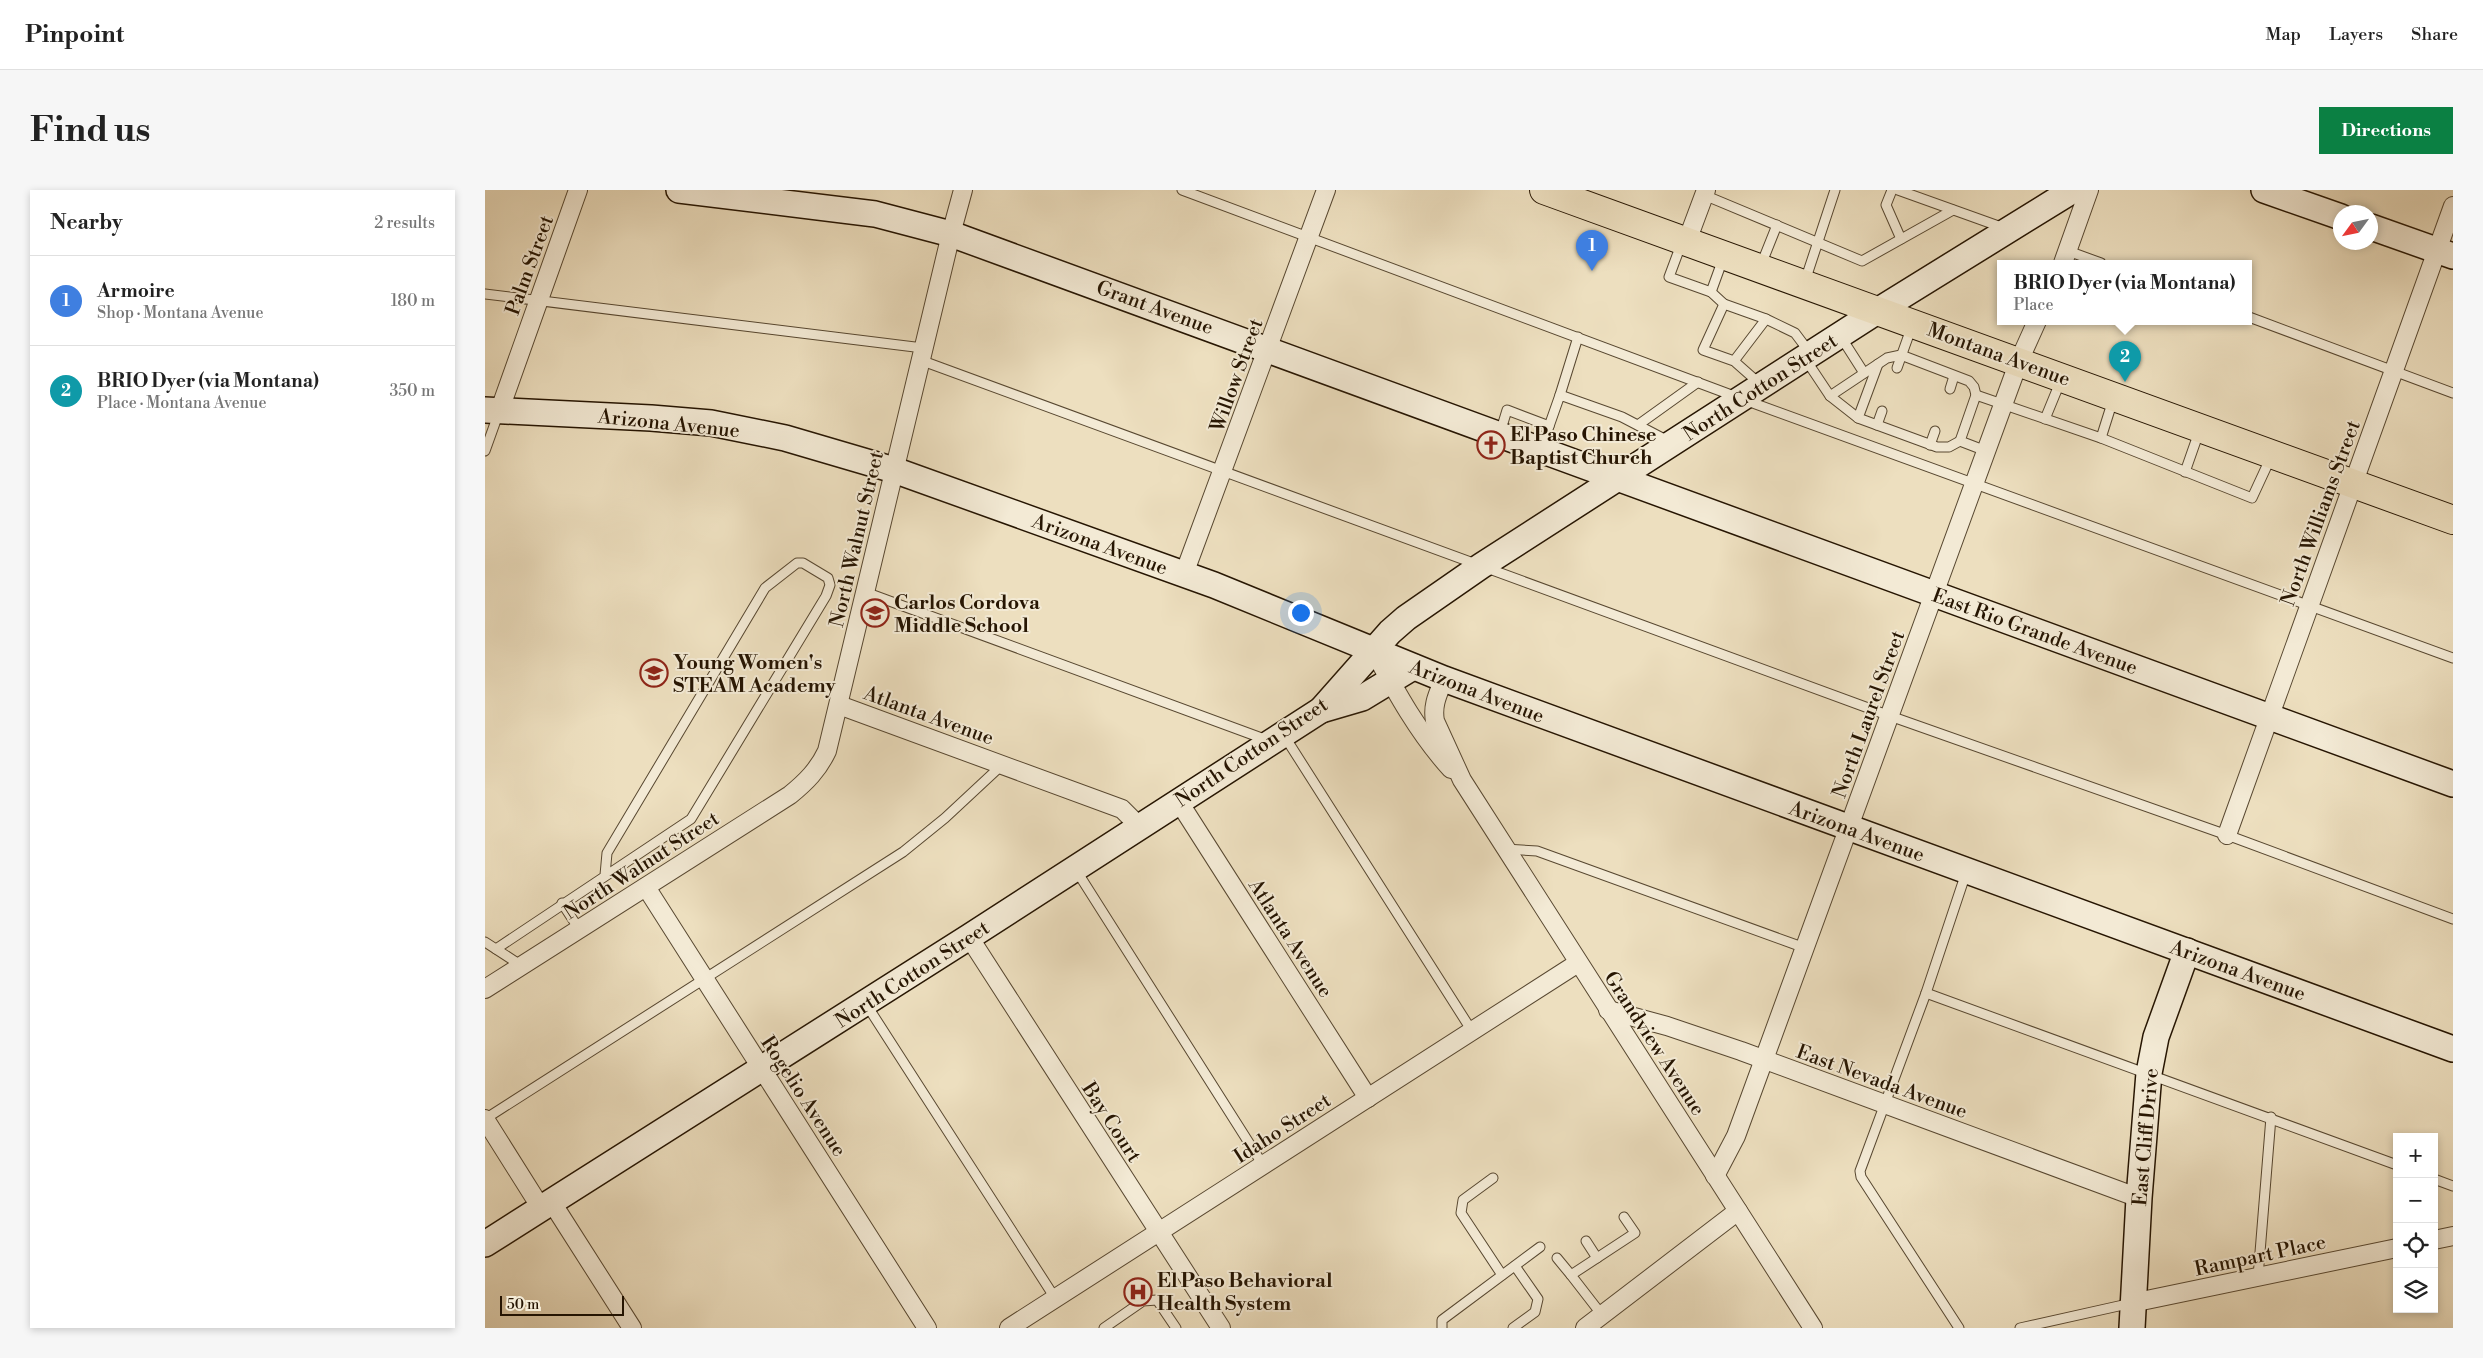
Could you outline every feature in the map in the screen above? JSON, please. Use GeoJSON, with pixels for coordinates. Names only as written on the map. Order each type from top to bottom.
{"type":"FeatureCollection","features":[{"type":"Feature","properties":{"kind":"main road","name":"Grant Avenue"},"geometry":{"type":"LineString","coordinates":[[679,190],[875,214],[951,234],[1268,348],[1617,479]]}},
{"type":"Feature","properties":{"kind":"main road","name":"Montana Avenue"},"geometry":{"type":"LineString","coordinates":[[1545,190],[2453,520]]}},
{"type":"Feature","properties":{"kind":"main road","name":"North Cotton Street"},"geometry":{"type":"LineString","coordinates":[[485,1244],[866,1003],[1321,710],[1390,632],[1406,618],[1481,566],[1879,310],[2073,190]]}},
{"type":"Feature","properties":{"kind":"main road"},"geometry":{"type":"LineString","coordinates":[[2264,190],[2333,214]]}},
{"type":"Feature","properties":{"kind":"main road"},"geometry":{"type":"LineString","coordinates":[[2378,229],[2445,253]]}},
{"type":"Feature","properties":{"kind":"main road","name":"Arizona Avenue"},"geometry":{"type":"LineString","coordinates":[[492,411],[651,418],[711,423],[785,438],[894,470],[1184,574],[1444,680],[2453,1049]]}},
{"type":"Feature","properties":{"kind":"main road","name":"East Rio Grande Avenue"},"geometry":{"type":"LineString","coordinates":[[1617,479],[2453,784]]}},
{"type":"Feature","properties":{"kind":"main road"},"geometry":{"type":"LineString","coordinates":[[1321,710],[1362,698],[1413,667]]}},
{"type":"Feature","properties":{"kind":"main road","name":"East Cliff Drive"},"geometry":{"type":"LineString","coordinates":[[2132,1328],[2139,1198],[2149,1073],[2156,1037],[2187,951]]}},
{"type":"Feature","properties":{"kind":"street","name":"Palm Street"},"geometry":{"type":"LineString","coordinates":[[492,411],[539,301],[578,190]]}},
{"type":"Feature","properties":{"kind":"street","name":"North Walnut Street"},"geometry":{"type":"LineString","coordinates":[[485,989],[790,795],[808,780],[820,766],[827,752],[839,705],[894,470],[963,190]]}},
{"type":"Feature","properties":{"kind":"street","name":"Willow Street"},"geometry":{"type":"LineString","coordinates":[[1184,574],[1326,190]]}},
{"type":"Feature","properties":{"kind":"street"},"geometry":{"type":"LineString","coordinates":[[2066,257],[2089,190]]}},
{"type":"Feature","properties":{"kind":"street"},"geometry":{"type":"LineString","coordinates":[[1685,240],[1705,192]]}},
{"type":"Feature","properties":{"kind":"street","name":"North Williams Street"},"geometry":{"type":"LineString","coordinates":[[2227,835],[2394,370],[2445,253],[2453,206]]}},
{"type":"Feature","properties":{"kind":"street","name":"North Laurel Street"},"geometry":{"type":"LineString","coordinates":[[1715,1176],[1736,1136],[2003,404],[2035,325]]}},
{"type":"Feature","properties":{"kind":"street","name":"Grandview Avenue"},"geometry":{"type":"LineString","coordinates":[[1374,651],[1434,750],[1462,780]]}},
{"type":"Feature","properties":{"kind":"street","name":"Grandview Avenue"},"geometry":{"type":"LineString","coordinates":[[1444,680],[1435,699],[1433,711],[1435,721],[1462,780],[1813,1328]]}},
{"type":"Feature","properties":{"kind":"street","name":"Atlanta Avenue"},"geometry":{"type":"LineString","coordinates":[[839,705],[1122,809],[1140,827]]}},
{"type":"Feature","properties":{"kind":"street","name":"Atlanta Avenue"},"geometry":{"type":"LineString","coordinates":[[1179,802],[1368,1098]]}},
{"type":"Feature","properties":{"kind":"street","name":"Rogelio Avenue"},"geometry":{"type":"LineString","coordinates":[[646,887],[927,1328]]}},
{"type":"Feature","properties":{"kind":"street","name":"Bay Court"},"geometry":{"type":"LineString","coordinates":[[969,937],[1221,1328]]}},
{"type":"Feature","properties":{"kind":"street","name":"Idaho Street"},"geometry":{"type":"LineString","coordinates":[[1009,1328],[1578,962]]}},
{"type":"Feature","properties":{"kind":"street","name":"East Nevada Avenue"},"geometry":{"type":"LineString","coordinates":[[1609,1010],[1667,1026],[2139,1198]]}},
{"type":"Feature","properties":{"kind":"street"},"geometry":{"type":"LineString","coordinates":[[485,1119],[632,1328]]}},
{"type":"Feature","properties":{"kind":"street"},"geometry":{"type":"LineString","coordinates":[[1585,1328],[1738,1211]]}},
{"type":"Feature","properties":{"kind":"street"},"geometry":{"type":"LineString","coordinates":[[2438,1239],[2453,1236]]}},
{"type":"Feature","properties":{"kind":"street","name":"Rampart Place"},"geometry":{"type":"LineString","coordinates":[[2132,1303],[2393,1249]]}},
{"type":"Feature","properties":{"kind":"lane"},"geometry":{"type":"LineString","coordinates":[[1183,190],[1698,382],[1752,392],[1975,483],[2453,658]]}},
{"type":"Feature","properties":{"kind":"lane"},"geometry":{"type":"LineString","coordinates":[[1804,283],[1835,190]]}},
{"type":"Feature","properties":{"kind":"lane"},"geometry":{"type":"LineString","coordinates":[[1892,190],[1886,205],[1901,239]]}},
{"type":"Feature","properties":{"kind":"lane"},"geometry":{"type":"LineString","coordinates":[[1898,190],[2009,230]]}},
{"type":"Feature","properties":{"kind":"lane"},"geometry":{"type":"LineString","coordinates":[[1705,192],[1862,261],[1953,210]]}},
{"type":"Feature","properties":{"kind":"lane"},"geometry":{"type":"LineString","coordinates":[[1760,267],[1777,225]]}},
{"type":"Feature","properties":{"kind":"lane"},"geometry":{"type":"LineString","coordinates":[[1685,240],[1669,277],[1711,292],[1724,304],[1766,319],[1795,333],[1830,396],[1858,418],[1931,445],[1949,447],[1960,442],[1986,451]]}},
{"type":"Feature","properties":{"kind":"lane"},"geometry":{"type":"LineString","coordinates":[[1711,292],[1725,254]]}},
{"type":"Feature","properties":{"kind":"lane"},"geometry":{"type":"LineString","coordinates":[[2066,257],[2084,260]]}},
{"type":"Feature","properties":{"kind":"lane"},"geometry":{"type":"LineString","coordinates":[[485,294],[922,354],[1223,471],[1890,716],[2227,835],[2453,919]]}},
{"type":"Feature","properties":{"kind":"lane"},"geometry":{"type":"LineString","coordinates":[[1724,304],[1703,350],[1734,361],[1752,392]]}},
{"type":"Feature","properties":{"kind":"lane"},"geometry":{"type":"LineString","coordinates":[[2252,318],[2453,393]]}},
{"type":"Feature","properties":{"kind":"lane"},"geometry":{"type":"LineString","coordinates":[[1734,361],[1766,319]]}},
{"type":"Feature","properties":{"kind":"lane"},"geometry":{"type":"LineString","coordinates":[[1897,368],[1913,323]]}},
{"type":"Feature","properties":{"kind":"lane"},"geometry":{"type":"LineString","coordinates":[[1840,335],[1864,373]]}},
{"type":"Feature","properties":{"kind":"lane"},"geometry":{"type":"LineString","coordinates":[[1541,450],[1578,337]]}},
{"type":"Feature","properties":{"kind":"lane"},"geometry":{"type":"LineString","coordinates":[[1830,396],[1887,358],[1901,355],[1969,381],[1974,387],[1976,395],[1960,442]]}},
{"type":"Feature","properties":{"kind":"lane"},"geometry":{"type":"LineString","coordinates":[[1858,418],[1878,364]]}},
{"type":"Feature","properties":{"kind":"lane"},"geometry":{"type":"LineString","coordinates":[[1950,389],[1955,376]]}},
{"type":"Feature","properties":{"kind":"lane"},"geometry":{"type":"LineString","coordinates":[[2045,419],[2062,377]]}},
{"type":"Feature","properties":{"kind":"lane"},"geometry":{"type":"LineString","coordinates":[[1638,425],[1698,382]]}},
{"type":"Feature","properties":{"kind":"lane"},"geometry":{"type":"LineString","coordinates":[[1559,395],[1622,417],[1672,443]]}},
{"type":"Feature","properties":{"kind":"lane"},"geometry":{"type":"LineString","coordinates":[[1976,395],[2101,438],[2252,498],[2272,454]]}},
{"type":"Feature","properties":{"kind":"lane"},"geometry":{"type":"LineString","coordinates":[[2101,438],[2115,396]]}},
{"type":"Feature","properties":{"kind":"lane"},"geometry":{"type":"LineString","coordinates":[[1499,435],[1507,410],[1549,426]]}},
{"type":"Feature","properties":{"kind":"lane"},"geometry":{"type":"LineString","coordinates":[[485,451],[492,411]]}},
{"type":"Feature","properties":{"kind":"lane"},"geometry":{"type":"LineString","coordinates":[[1877,425],[1883,411]]}},
{"type":"Feature","properties":{"kind":"lane"},"geometry":{"type":"LineString","coordinates":[[2185,472],[2200,428]]}},
{"type":"Feature","properties":{"kind":"lane"},"geometry":{"type":"LineString","coordinates":[[1931,445],[1935,431]]}},
{"type":"Feature","properties":{"kind":"lane"},"geometry":{"type":"LineString","coordinates":[[496,949],[605,874],[691,819],[827,596],[830,585],[828,578],[803,563],[797,563],[765,588],[607,853],[605,874]]}},
{"type":"Feature","properties":{"kind":"lane"},"geometry":{"type":"LineString","coordinates":[[865,592],[1278,738],[1472,1031]]}},
{"type":"Feature","properties":{"kind":"lane"},"geometry":{"type":"LineString","coordinates":[[485,1119],[903,852],[945,818],[1003,764]]}},
{"type":"Feature","properties":{"kind":"lane"},"geometry":{"type":"LineString","coordinates":[[1505,849],[1537,851],[1805,948]]}},
{"type":"Feature","properties":{"kind":"lane"},"geometry":{"type":"LineString","coordinates":[[1075,868],[1263,1165]]}},
{"type":"Feature","properties":{"kind":"lane"},"geometry":{"type":"LineString","coordinates":[[1959,1328],[1861,1177],[1860,1170],[1926,993],[1967,871]]}},
{"type":"Feature","properties":{"kind":"lane"},"geometry":{"type":"LineString","coordinates":[[562,903],[579,930]]}},
{"type":"Feature","properties":{"kind":"lane"},"geometry":{"type":"LineString","coordinates":[[485,942],[522,966]]}},
{"type":"Feature","properties":{"kind":"lane"},"geometry":{"type":"LineString","coordinates":[[1926,993],[2271,1117],[2393,1163]]}},
{"type":"Feature","properties":{"kind":"lane"},"geometry":{"type":"LineString","coordinates":[[866,1003],[1055,1298]]}},
{"type":"Feature","properties":{"kind":"lane"},"geometry":{"type":"LineString","coordinates":[[2258,1277],[2271,1117]]}},
{"type":"Feature","properties":{"kind":"lane"},"geometry":{"type":"LineString","coordinates":[[1493,1178],[1463,1200],[1461,1213],[1502,1275]]}},
{"type":"Feature","properties":{"kind":"lane"},"geometry":{"type":"LineString","coordinates":[[2438,1180],[2453,1186]]}},
{"type":"Feature","properties":{"kind":"lane"},"geometry":{"type":"LineString","coordinates":[[1571,1275],[1635,1233],[1624,1217]]}},
{"type":"Feature","properties":{"kind":"lane"},"geometry":{"type":"LineString","coordinates":[[1586,1241],[1597,1258]]}},
{"type":"Feature","properties":{"kind":"lane"},"geometry":{"type":"LineString","coordinates":[[1441,1328],[1442,1320],[1540,1247]]}},
{"type":"Feature","properties":{"kind":"lane"},"geometry":{"type":"LineString","coordinates":[[1557,1258],[1602,1315]]}},
{"type":"Feature","properties":{"kind":"lane"},"geometry":{"type":"LineString","coordinates":[[1513,1328],[1535,1312],[1538,1299],[1515,1266]]}},
{"type":"Feature","properties":{"kind":"lane"},"geometry":{"type":"LineString","coordinates":[[1104,1328],[1143,1301],[1157,1300],[1176,1328]]}},
{"type":"Feature","properties":{"kind":"lane"},"geometry":{"type":"LineString","coordinates":[[2020,1328],[2132,1303]]}},
{"type":"Feature","properties":{"kind":"place","name":"Armoire"},"geometry":{"type":"Point","coordinates":[1592,271]}},
{"type":"Feature","properties":{"kind":"place","name":"BRIO Dyer (via Montana)"},"geometry":{"type":"Point","coordinates":[2125,382]}},
{"type":"Feature","properties":{"kind":"place","name":"El Paso Chinese Baptist Church"},"geometry":{"type":"Point","coordinates":[1491,445]}},
{"type":"Feature","properties":{"kind":"place","name":"Carlos Cordova Middle School"},"geometry":{"type":"Point","coordinates":[875,613]}},
{"type":"Feature","properties":{"kind":"place","name":"Young Women's STEAM Academy"},"geometry":{"type":"Point","coordinates":[654,673]}},
{"type":"Feature","properties":{"kind":"place","name":"El Paso Behavioral Health System"},"geometry":{"type":"Point","coordinates":[1138,1292]}}]}
